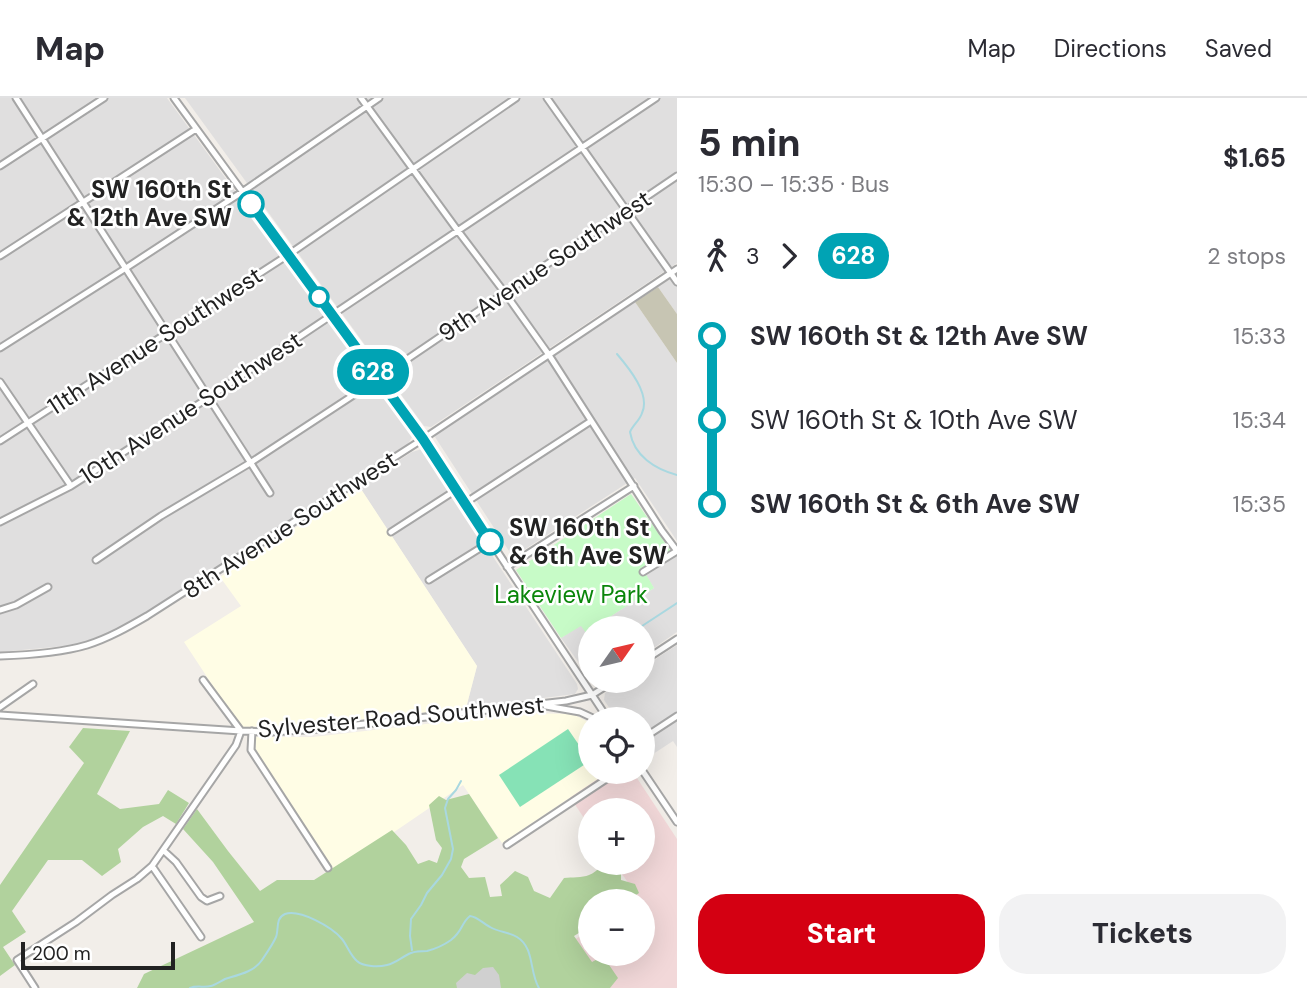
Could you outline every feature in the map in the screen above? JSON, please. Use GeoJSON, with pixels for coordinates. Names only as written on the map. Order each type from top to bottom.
{"type":"FeatureCollection","features":[{"type":"Feature","properties":{"kind":"street"},"geometry":{"type":"LineString","coordinates":[[16,98],[270,493]]}},
{"type":"Feature","properties":{"kind":"street"},"geometry":{"type":"LineString","coordinates":[[0,166],[104,98]]}},
{"type":"Feature","properties":{"kind":"street"},"geometry":{"type":"LineString","coordinates":[[174,98],[423,439],[600,707]]}},
{"type":"Feature","properties":{"kind":"street"},"geometry":{"type":"LineString","coordinates":[[361,98],[549,355],[677,551],[643,572]]}},
{"type":"Feature","properties":{"kind":"street"},"geometry":{"type":"LineString","coordinates":[[0,348],[242,192],[379,98]]}},
{"type":"Feature","properties":{"kind":"street","name":"11th Avenue Southwest"},"geometry":{"type":"LineString","coordinates":[[0,441],[288,255],[516,98]]}},
{"type":"Feature","properties":{"kind":"street"},"geometry":{"type":"LineString","coordinates":[[547,98],[627,211],[674,271],[677,282]]}},
{"type":"Feature","properties":{"kind":"street","name":"10th Avenue Southwest"},"geometry":{"type":"LineString","coordinates":[[0,522],[72,486],[332,316],[656,98]]}},
{"type":"Feature","properties":{"kind":"street"},"geometry":{"type":"LineString","coordinates":[[0,256],[196,129]]}},
{"type":"Feature","properties":{"kind":"street","name":"9th Avenue Southwest"},"geometry":{"type":"LineString","coordinates":[[96,560],[378,379],[677,176]]}},
{"type":"Feature","properties":{"kind":"street","name":"8th Avenue Southwest"},"geometry":{"type":"LineString","coordinates":[[0,656],[88,645],[147,616],[423,439],[674,271]]}},
{"type":"Feature","properties":{"kind":"street"},"geometry":{"type":"LineString","coordinates":[[0,382],[72,486]]}},
{"type":"Feature","properties":{"kind":"street"},"geometry":{"type":"LineString","coordinates":[[465,503],[591,421]]}},
{"type":"Feature","properties":{"kind":"street"},"geometry":{"type":"LineString","coordinates":[[507,567],[634,486]]}},
{"type":"Feature","properties":{"kind":"street"},"geometry":{"type":"LineString","coordinates":[[391,532],[456,490]]}},
{"type":"Feature","properties":{"kind":"street"},"geometry":{"type":"LineString","coordinates":[[429,580],[490,542]]}},
{"type":"Feature","properties":{"kind":"street"},"geometry":{"type":"LineString","coordinates":[[0,610],[16,605],[48,587]]}},
{"type":"Feature","properties":{"kind":"street"},"geometry":{"type":"LineString","coordinates":[[655,653],[677,639]]}},
{"type":"Feature","properties":{"kind":"street"},"geometry":{"type":"LineString","coordinates":[[35,988],[17,960],[76,922],[152,866],[236,745],[241,731],[203,680]]}},
{"type":"Feature","properties":{"kind":"street"},"geometry":{"type":"LineString","coordinates":[[0,707],[33,684]]}},
{"type":"Feature","properties":{"kind":"street","name":"Sylvester Road Southwest"},"geometry":{"type":"LineString","coordinates":[[0,715],[241,731],[321,729],[539,705],[592,695]]}},
{"type":"Feature","properties":{"kind":"street"},"geometry":{"type":"LineString","coordinates":[[539,705],[578,711]]}},
{"type":"Feature","properties":{"kind":"street"},"geometry":{"type":"LineString","coordinates":[[655,730],[677,716]]}},
{"type":"Feature","properties":{"kind":"street"},"geometry":{"type":"LineString","coordinates":[[252,731],[251,750],[328,868]]}},
{"type":"Feature","properties":{"kind":"street"},"geometry":{"type":"LineString","coordinates":[[507,845],[599,784]]}},
{"type":"Feature","properties":{"kind":"street"},"geometry":{"type":"LineString","coordinates":[[651,784],[677,822]]}},
{"type":"Feature","properties":{"kind":"street"},"geometry":{"type":"LineString","coordinates":[[163,850],[176,862],[201,897],[207,901],[220,896]]}},
{"type":"Feature","properties":{"kind":"street"},"geometry":{"type":"LineString","coordinates":[[152,866],[201,937]]}},
{"type":"Feature","properties":{"kind":"shaded area"},"geometry":{"type":"Polygon","coordinates":[[[0,98],[167,98],[412,433],[412,437],[408,444],[135,620],[76,645],[0,652],[0,98]]]}},
{"type":"Feature","properties":{"kind":"shaded area"},"geometry":{"type":"Polygon","coordinates":[[[185,98],[677,98],[677,263],[431,427],[424,426],[185,98]]]}},
{"type":"Feature","properties":{"kind":"shaded area"},"geometry":{"type":"Polygon","coordinates":[[[677,274],[677,314],[658,287],[677,274]]]}},
{"type":"Feature","properties":{"kind":"shaded area"},"geometry":{"type":"Polygon","coordinates":[[[658,287],[677,314],[677,363],[635,302],[658,287]]]}},
{"type":"Feature","properties":{"kind":"shaded area"},"geometry":{"type":"Polygon","coordinates":[[[635,302],[677,363],[677,541],[635,478],[513,557],[435,437],[437,433],[635,302]]]}},
{"type":"Feature","properties":{"kind":"shaded area"},"geometry":{"type":"Polygon","coordinates":[[[422,449],[577,684],[575,694],[466,708],[477,666],[359,486],[412,452],[422,449]]]}},
{"type":"Feature","properties":{"kind":"shaded area"},"geometry":{"type":"Polygon","coordinates":[[[359,486],[477,666],[466,708],[308,725],[240,727],[184,642],[241,606],[220,577],[359,486]]]}},
{"type":"Feature","properties":{"kind":"shaded area"},"geometry":{"type":"Polygon","coordinates":[[[677,549],[677,632],[655,647],[655,616],[611,616],[654,588],[644,572],[677,549]]]}},
{"type":"Feature","properties":{"kind":"shaded area"},"geometry":{"type":"Polygon","coordinates":[[[578,627],[578,661],[561,638],[578,627]]]}},
{"type":"Feature","properties":{"kind":"shaded area"},"geometry":{"type":"Polygon","coordinates":[[[677,645],[677,747],[673,741],[655,753],[655,707],[609,707],[604,700],[605,693],[655,693],[655,659],[677,645]]]}},
{"type":"Feature","properties":{"kind":"shaded area"},"geometry":{"type":"Polygon","coordinates":[[[520,713],[573,714],[578,717],[578,784],[590,784],[502,843],[463,785],[334,873],[256,750],[255,737],[313,737],[520,713]]]}},
{"type":"Feature","properties":{"kind":"shaded area"},"geometry":{"type":"Polygon","coordinates":[[[590,784],[641,784],[650,798],[578,798],[578,809],[570,797],[590,784]]]}},
{"type":"Feature","properties":{"kind":"shaded area"},"geometry":{"type":"Polygon","coordinates":[[[655,806],[677,839],[677,988],[600,988],[585,966],[655,966],[655,889],[633,889],[623,875],[655,875],[655,806]]]}},
{"type":"Feature","properties":{"kind":"shaded area"},"geometry":{"type":"Polygon","coordinates":[[[578,937],[578,955],[570,943],[578,937]]]}},
{"type":"Feature","properties":{"kind":"shaded area"},"geometry":{"type":"Polygon","coordinates":[[[496,952],[520,988],[443,988],[496,952]]]}},
{"type":"Feature","properties":{"kind":"green space","name":"Lakeview Park"},"geometry":{"type":"Polygon","coordinates":[[[631,494],[672,553],[644,571],[654,588],[611,616],[578,616],[578,628],[561,638],[516,570],[631,494]]]}},
{"type":"Feature","properties":{"kind":"green space"},"geometry":{"type":"Polygon","coordinates":[[[83,728],[130,731],[97,794],[120,809],[159,804],[168,790],[189,803],[176,824],[163,816],[143,827],[118,849],[121,862],[102,876],[82,860],[48,860],[12,911],[26,932],[3,947],[15,965],[0,976],[0,885],[84,763],[69,747],[83,728]]]}},
{"type":"Feature","properties":{"kind":"green space"},"geometry":{"type":"Polygon","coordinates":[[[568,729],[578,744],[578,769],[520,807],[499,775],[568,729]]]}},
{"type":"Feature","properties":{"kind":"green space"},"geometry":{"type":"Polygon","coordinates":[[[469,794],[498,838],[464,859],[461,867],[469,878],[485,877],[490,897],[502,896],[500,885],[515,871],[528,877],[534,891],[550,898],[564,878],[621,875],[621,880],[635,884],[637,889],[578,889],[578,934],[574,936],[578,942],[578,966],[610,966],[618,978],[610,988],[501,988],[499,975],[493,967],[483,968],[475,975],[467,973],[456,983],[457,988],[137,988],[144,974],[254,922],[213,862],[183,829],[197,809],[260,891],[277,880],[314,880],[392,830],[418,864],[429,860],[437,863],[442,848],[436,840],[429,805],[439,796],[446,800],[469,794]]]}},
{"type":"Feature","properties":{"kind":"waterway"},"geometry":{"type":"LineString","coordinates":[[617,354],[637,381],[643,398],[641,416],[630,432],[632,440],[647,460],[677,475]]}},
{"type":"Feature","properties":{"kind":"waterway"},"geometry":{"type":"LineString","coordinates":[[655,617],[677,603]]}},
{"type":"Feature","properties":{"kind":"waterway"},"geometry":{"type":"LineString","coordinates":[[412,950],[411,919],[451,859],[453,849],[445,808],[461,781]]}},
{"type":"Feature","properties":{"kind":"waterway"},"geometry":{"type":"LineString","coordinates":[[190,988],[211,986],[255,967],[275,940],[280,918],[291,913],[324,924],[342,939],[357,961],[376,966],[384,966],[411,953],[442,945],[455,937],[470,916],[493,929],[514,935],[523,942],[527,947],[539,988]]}},
{"type":"Feature","properties":{"kind":"bus line","name":"628"},"geometry":{"type":"LineString","coordinates":[[251,204],[423,439],[490,542]]}},
{"type":"Feature","properties":{"kind":"place","name":"SW 160th St & 12th Ave SW"},"geometry":{"type":"Point","coordinates":[251,204]}},
{"type":"Feature","properties":{"kind":"place","name":"SW 160th St & 6th Ave SW"},"geometry":{"type":"Point","coordinates":[490,542]}}]}
